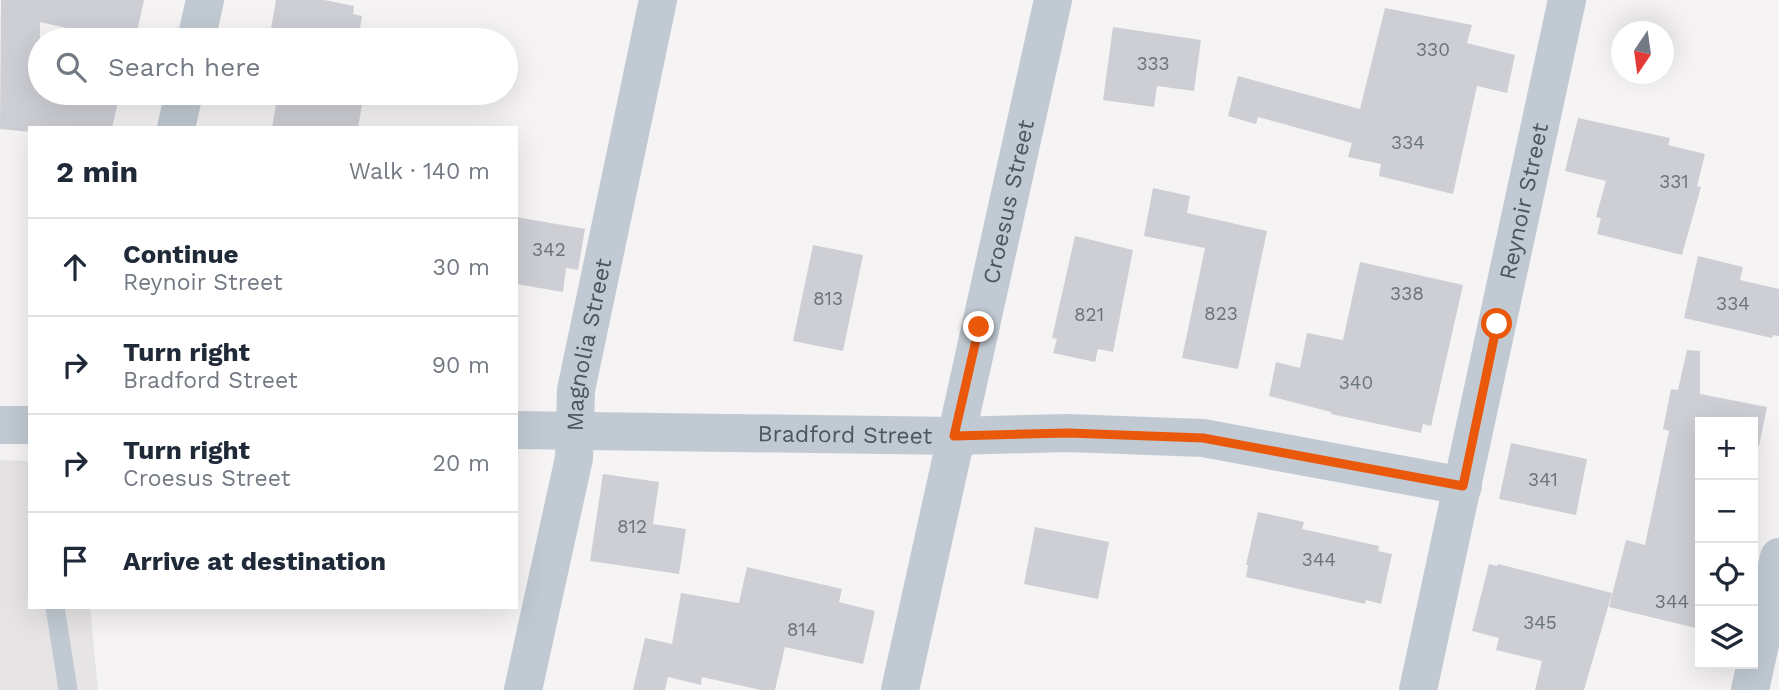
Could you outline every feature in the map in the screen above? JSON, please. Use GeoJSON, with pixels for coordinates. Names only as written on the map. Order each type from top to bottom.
{"type":"FeatureCollection","features":[{"type":"Feature","properties":{"kind":"street"},"geometry":{"type":"LineString","coordinates":[[199,28],[205,0]]}},
{"type":"Feature","properties":{"kind":"street","name":"Magnolia Street"},"geometry":{"type":"LineString","coordinates":[[523,690],[574,458],[576,390],[658,0]]}},
{"type":"Feature","properties":{"kind":"street","name":"Croesus Street"},"geometry":{"type":"LineString","coordinates":[[900,690],[954,436],[1053,0]]}},
{"type":"Feature","properties":{"kind":"street","name":"Reynoir Street"},"geometry":{"type":"LineString","coordinates":[[1418,690],[1567,0]]}},
{"type":"Feature","properties":{"kind":"street"},"geometry":{"type":"LineString","coordinates":[[176,126],[181,105]]}},
{"type":"Feature","properties":{"kind":"street"},"geometry":{"type":"LineString","coordinates":[[0,425],[28,425]]}},
{"type":"Feature","properties":{"kind":"street","name":"Bradford Street"},"geometry":{"type":"LineString","coordinates":[[518,430],[954,436],[1068,433],[1203,438],[1463,486]]}},
{"type":"Feature","properties":{"kind":"street"},"geometry":{"type":"LineString","coordinates":[[1750,690],[1779,557]]}},
{"type":"Feature","properties":{"kind":"lane"},"geometry":{"type":"LineString","coordinates":[[55,609],[68,690]]}},
{"type":"Feature","properties":{"kind":"shaded area"},"geometry":{"type":"Polygon","coordinates":[[[0,460],[28,461],[28,609],[90,609],[98,690],[0,690],[0,460]]]}},
{"type":"Feature","properties":{"kind":"building"},"geometry":{"type":"Polygon","coordinates":[[[1,0],[144,0],[138,28],[67,28],[40,22],[40,28],[28,28],[28,105],[117,105],[112,126],[28,126],[28,132],[0,129],[1,0]]]}},
{"type":"Feature","properties":{"kind":"building"},"geometry":{"type":"Polygon","coordinates":[[[276,0],[324,0],[354,6],[353,14],[362,16],[360,28],[271,28],[276,0]]]}},
{"type":"Feature","properties":{"kind":"building"},"geometry":{"type":"Polygon","coordinates":[[[1385,8],[1472,25],[1467,43],[1515,55],[1507,93],[1477,86],[1453,194],[1379,176],[1381,164],[1348,157],[1352,143],[1258,117],[1256,124],[1228,116],[1238,76],[1360,109],[1385,8]]]}},
{"type":"Feature","properties":{"kind":"building"},"geometry":{"type":"Polygon","coordinates":[[[1113,27],[1201,40],[1194,91],[1157,86],[1154,107],[1103,100],[1113,27]]]}},
{"type":"Feature","properties":{"kind":"building"},"geometry":{"type":"Polygon","coordinates":[[[276,105],[362,105],[358,126],[272,126],[276,105]]]}},
{"type":"Feature","properties":{"kind":"building"},"geometry":{"type":"Polygon","coordinates":[[[1578,118],[1670,138],[1668,145],[1705,154],[1697,186],[1701,187],[1682,255],[1597,234],[1601,218],[1596,217],[1606,181],[1565,171],[1578,118]]]}},
{"type":"Feature","properties":{"kind":"building"},"geometry":{"type":"Polygon","coordinates":[[[1153,188],[1190,196],[1187,213],[1267,231],[1238,369],[1182,358],[1205,248],[1144,236],[1153,188]]]}},
{"type":"Feature","properties":{"kind":"building"},"geometry":{"type":"Polygon","coordinates":[[[518,217],[585,229],[578,270],[566,268],[563,292],[518,284],[518,217]]]}},
{"type":"Feature","properties":{"kind":"building"},"geometry":{"type":"Polygon","coordinates":[[[1075,236],[1133,250],[1113,352],[1098,349],[1095,362],[1053,353],[1057,339],[1052,338],[1075,236]]]}},
{"type":"Feature","properties":{"kind":"building"},"geometry":{"type":"Polygon","coordinates":[[[813,245],[863,255],[843,351],[793,341],[813,245]]]}},
{"type":"Feature","properties":{"kind":"building"},"geometry":{"type":"Polygon","coordinates":[[[1698,256],[1743,267],[1740,280],[1779,289],[1779,336],[1773,335],[1772,338],[1684,318],[1698,256]]]}},
{"type":"Feature","properties":{"kind":"building"},"geometry":{"type":"Polygon","coordinates":[[[1360,262],[1463,285],[1431,426],[1423,424],[1421,433],[1331,414],[1269,396],[1276,362],[1300,368],[1307,333],[1343,340],[1360,262]]]}},
{"type":"Feature","properties":{"kind":"building"},"geometry":{"type":"Polygon","coordinates":[[[1687,350],[1700,351],[1700,394],[1767,407],[1759,446],[1758,417],[1695,417],[1695,628],[1609,607],[1626,540],[1645,545],[1669,431],[1663,429],[1671,389],[1678,390],[1687,350]]]}},
{"type":"Feature","properties":{"kind":"building"},"geometry":{"type":"Polygon","coordinates":[[[1511,443],[1587,459],[1576,515],[1499,499],[1511,443]]]}},
{"type":"Feature","properties":{"kind":"building"},"geometry":{"type":"Polygon","coordinates":[[[603,474],[659,482],[653,524],[686,529],[679,574],[590,561],[603,474]]]}},
{"type":"Feature","properties":{"kind":"building"},"geometry":{"type":"Polygon","coordinates":[[[1258,512],[1304,522],[1302,529],[1379,546],[1378,551],[1392,554],[1381,604],[1366,600],[1365,604],[1246,577],[1246,565],[1258,512]]]}},
{"type":"Feature","properties":{"kind":"building"},"geometry":{"type":"Polygon","coordinates":[[[1035,527],[1109,542],[1098,599],[1024,584],[1035,527]]]}},
{"type":"Feature","properties":{"kind":"building"},"geometry":{"type":"Polygon","coordinates":[[[1489,564],[1612,593],[1584,690],[1535,690],[1542,661],[1496,650],[1499,638],[1472,631],[1489,564]]]}},
{"type":"Feature","properties":{"kind":"building"},"geometry":{"type":"Polygon","coordinates":[[[747,567],[842,589],[839,602],[875,611],[863,664],[785,647],[775,690],[761,690],[702,677],[701,685],[668,677],[665,690],[633,690],[645,638],[672,644],[681,593],[739,603],[747,567]]]}},
{"type":"Feature","properties":{"kind":"route"},"geometry":{"type":"LineString","coordinates":[[979,327],[954,436],[1068,433],[1203,438],[1321,457],[1463,486],[1497,324]]}}]}
